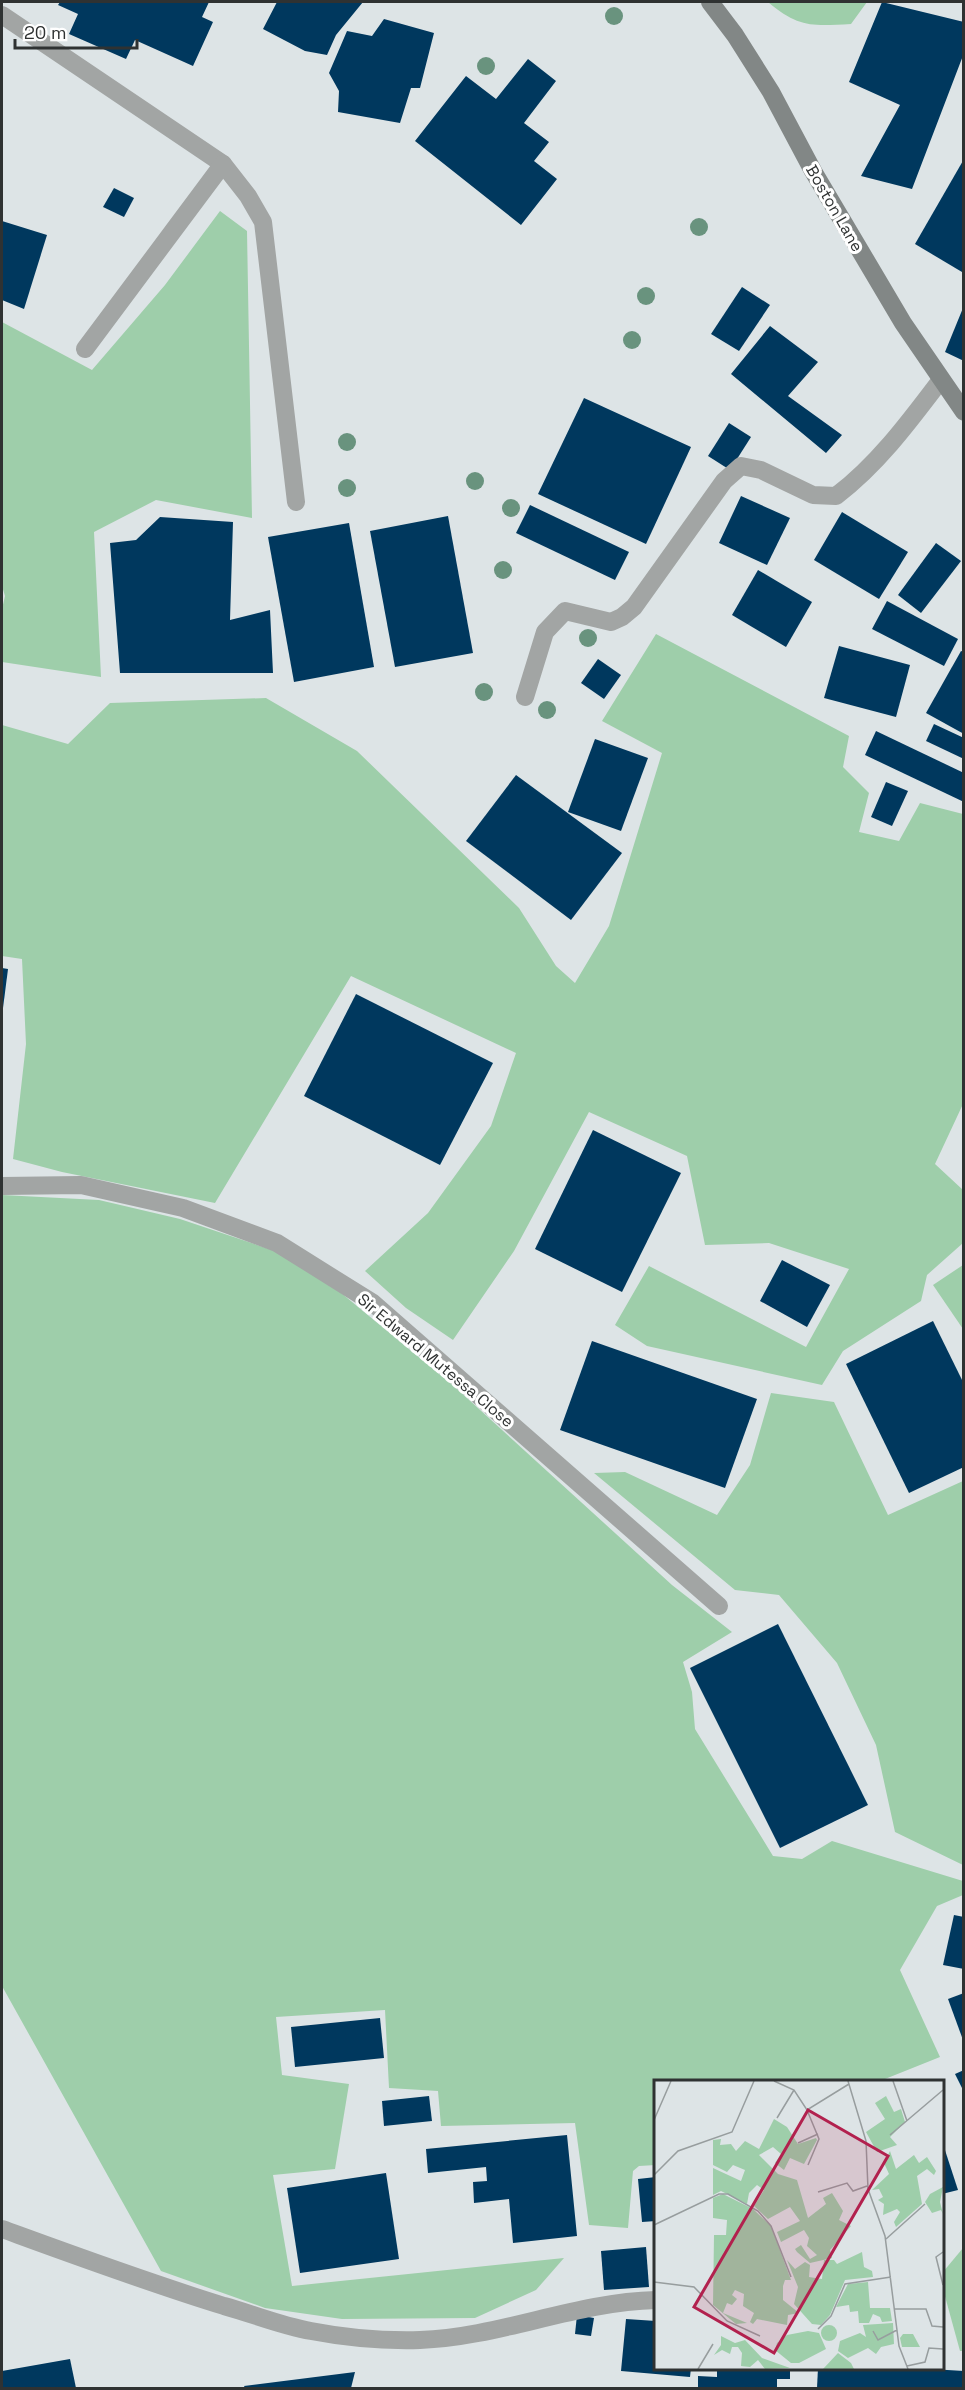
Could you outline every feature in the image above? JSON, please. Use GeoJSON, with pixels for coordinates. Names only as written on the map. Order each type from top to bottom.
{"type":"FeatureCollection","features":[{"type":"Feature","properties":{"kind":"street","name":"Boston Lane"},"geometry":{"type":"LineString","coordinates":[[710,2],[735,35],[771,92],[870,269],[940,381],[963,412]]}},
{"type":"Feature","properties":{"kind":"street"},"geometry":{"type":"LineString","coordinates":[[2,15],[223,164],[248,196],[263,222],[296,502]]}},
{"type":"Feature","properties":{"kind":"street"},"geometry":{"type":"LineString","coordinates":[[85,349],[223,164]]}},
{"type":"Feature","properties":{"kind":"street"},"geometry":{"type":"LineString","coordinates":[[525,697],[545,632],[565,611],[611,622],[622,617],[634,607],[724,481],[741,466],[761,470],[813,495],[836,496],[857,481],[909,423],[940,381]]}},
{"type":"Feature","properties":{"kind":"street","name":"Sir Edward Mutessa Close"},"geometry":{"type":"LineString","coordinates":[[2,1186],[81,1185],[183,1208],[277,1243],[373,1303],[719,1606]]}},
{"type":"Feature","properties":{"kind":"street"},"geometry":{"type":"LineString","coordinates":[[2,2229],[178,2292],[309,2331],[367,2339],[421,2340],[475,2334],[593,2306],[654,2300]]}},
{"type":"Feature","properties":{"kind":"green space"},"geometry":{"type":"Polygon","coordinates":[[[768,2],[867,2],[851,24],[816,25],[789,17],[768,2]]]}},
{"type":"Feature","properties":{"kind":"green space"},"geometry":{"type":"Polygon","coordinates":[[[220,211],[247,231],[252,518],[156,500],[94,532],[101,677],[2,662],[2,609],[5,596],[2,586],[2,322],[92,370],[165,285],[220,211]]]}},
{"type":"Feature","properties":{"kind":"green space"},"geometry":{"type":"Polygon","coordinates":[[[656,634],[849,736],[843,767],[869,793],[859,832],[899,841],[920,803],[963,814],[963,1104],[935,1164],[963,1190],[963,1243],[927,1275],[921,1301],[843,1351],[822,1385],[647,1346],[615,1325],[649,1266],[806,1347],[849,1269],[769,1243],[705,1245],[687,1156],[589,1112],[514,1251],[453,1340],[406,1308],[365,1271],[428,1213],[491,1126],[516,1053],[351,976],[215,1203],[62,1172],[13,1159],[26,1044],[22,959],[2,956],[2,725],[68,744],[110,703],[266,698],[357,751],[519,908],[556,966],[575,983],[609,926],[662,753],[602,721],[656,634]]]}},
{"type":"Feature","properties":{"kind":"green space"},"geometry":{"type":"Polygon","coordinates":[[[2,1195],[99,1200],[180,1219],[275,1251],[340,1292],[456,1388],[672,1585],[732,1632],[683,1662],[692,1692],[695,1729],[773,1856],[802,1859],[832,1841],[963,1881],[963,1895],[937,1906],[900,1970],[940,2057],[882,2080],[654,2080],[654,2165],[639,2166],[633,2171],[628,2228],[589,2225],[575,2123],[441,2126],[438,2091],[389,2088],[385,2010],[276,2017],[282,2075],[349,2084],[335,2169],[273,2175],[292,2286],[564,2258],[536,2290],[475,2318],[342,2319],[265,2308],[161,2271],[2,1986],[2,1195]]]}},
{"type":"Feature","properties":{"kind":"green space"},"geometry":{"type":"Polygon","coordinates":[[[963,1265],[963,1329],[933,1285],[963,1265]]]}},
{"type":"Feature","properties":{"kind":"green space"},"geometry":{"type":"Polygon","coordinates":[[[771,1393],[834,1402],[888,1515],[963,1481],[963,1865],[895,1832],[876,1745],[837,1663],[779,1595],[735,1590],[594,1473],[625,1472],[717,1515],[750,1465],[771,1393]]]}},
{"type":"Feature","properties":{"kind":"green space"},"geometry":{"type":"Polygon","coordinates":[[[963,2248],[963,2351],[960,2351],[944,2293],[944,2271],[963,2248]]]}},
{"type":"Feature","properties":{"kind":"building"},"geometry":{"type":"Polygon","coordinates":[[[60,2],[209,2],[202,17],[213,22],[193,66],[135,40],[126,59],[69,34],[78,14],[58,5],[60,2]]]}},
{"type":"Feature","properties":{"kind":"building"},"geometry":{"type":"Polygon","coordinates":[[[277,2],[363,2],[336,35],[327,55],[305,51],[263,29],[277,2]]]}},
{"type":"Feature","properties":{"kind":"building"},"geometry":{"type":"Polygon","coordinates":[[[882,2],[964,22],[964,53],[912,189],[861,176],[900,105],[849,82],[882,2]]]}},
{"type":"Feature","properties":{"kind":"building"},"geometry":{"type":"Polygon","coordinates":[[[384,19],[434,33],[420,88],[411,88],[400,123],[338,112],[339,91],[329,73],[347,31],[372,36],[384,19]]]}},
{"type":"Feature","properties":{"kind":"building"},"geometry":{"type":"Polygon","coordinates":[[[528,59],[556,81],[524,123],[549,142],[534,161],[557,179],[521,225],[415,141],[466,76],[496,99],[528,59]]]}},
{"type":"Feature","properties":{"kind":"building"},"geometry":{"type":"Polygon","coordinates":[[[964,159],[964,269],[962,272],[915,244],[964,159]]]}},
{"type":"Feature","properties":{"kind":"building"},"geometry":{"type":"Polygon","coordinates":[[[114,188],[134,198],[124,217],[103,207],[114,188]]]}},
{"type":"Feature","properties":{"kind":"building"},"geometry":{"type":"Polygon","coordinates":[[[2,221],[47,235],[24,309],[2,300],[2,221]]]}},
{"type":"Feature","properties":{"kind":"building"},"geometry":{"type":"Polygon","coordinates":[[[742,287],[770,305],[739,351],[711,334],[742,287]]]}},
{"type":"Feature","properties":{"kind":"building"},"geometry":{"type":"Polygon","coordinates":[[[964,308],[964,361],[945,352],[964,308]]]}},
{"type":"Feature","properties":{"kind":"building"},"geometry":{"type":"Polygon","coordinates":[[[770,326],[818,362],[788,396],[842,435],[826,453],[731,374],[770,326]]]}},
{"type":"Feature","properties":{"kind":"building"},"geometry":{"type":"Polygon","coordinates":[[[584,398],[691,447],[646,544],[538,494],[584,398]]]}},
{"type":"Feature","properties":{"kind":"building"},"geometry":{"type":"Polygon","coordinates":[[[729,423],[751,437],[730,470],[708,456],[729,423]]]}},
{"type":"Feature","properties":{"kind":"building"},"geometry":{"type":"Polygon","coordinates":[[[741,496],[790,518],[767,565],[719,543],[741,496]]]}},
{"type":"Feature","properties":{"kind":"building"},"geometry":{"type":"Polygon","coordinates":[[[530,505],[629,552],[615,580],[516,533],[530,505]]]}},
{"type":"Feature","properties":{"kind":"building"},"geometry":{"type":"Polygon","coordinates":[[[842,512],[908,552],[879,599],[814,560],[842,512]]]}},
{"type":"Feature","properties":{"kind":"building"},"geometry":{"type":"Polygon","coordinates":[[[448,516],[473,653],[395,667],[370,531],[448,516]]]}},
{"type":"Feature","properties":{"kind":"building"},"geometry":{"type":"Polygon","coordinates":[[[160,517],[233,522],[230,620],[270,610],[273,673],[120,673],[110,543],[136,540],[160,517]]]}},
{"type":"Feature","properties":{"kind":"building"},"geometry":{"type":"Polygon","coordinates":[[[349,523],[374,667],[294,682],[268,537],[349,523]]]}},
{"type":"Feature","properties":{"kind":"building"},"geometry":{"type":"Polygon","coordinates":[[[936,543],[961,561],[921,613],[898,595],[936,543]]]}},
{"type":"Feature","properties":{"kind":"building"},"geometry":{"type":"Polygon","coordinates":[[[758,570],[812,602],[786,647],[732,615],[758,570]]]}},
{"type":"Feature","properties":{"kind":"building"},"geometry":{"type":"Polygon","coordinates":[[[887,601],[958,639],[944,666],[872,629],[887,601]]]}},
{"type":"Feature","properties":{"kind":"building"},"geometry":{"type":"Polygon","coordinates":[[[839,646],[910,665],[896,717],[824,698],[839,646]]]}},
{"type":"Feature","properties":{"kind":"building"},"geometry":{"type":"Polygon","coordinates":[[[961,651],[964,652],[964,734],[926,713],[961,651]]]}},
{"type":"Feature","properties":{"kind":"building"},"geometry":{"type":"Polygon","coordinates":[[[598,659],[621,675],[604,699],[581,683],[598,659]]]}},
{"type":"Feature","properties":{"kind":"building"},"geometry":{"type":"Polygon","coordinates":[[[934,724],[964,738],[964,759],[926,741],[934,724]]]}},
{"type":"Feature","properties":{"kind":"building"},"geometry":{"type":"Polygon","coordinates":[[[876,731],[964,773],[964,802],[865,755],[876,731]]]}},
{"type":"Feature","properties":{"kind":"building"},"geometry":{"type":"Polygon","coordinates":[[[595,739],[648,758],[621,831],[568,812],[595,739]]]}},
{"type":"Feature","properties":{"kind":"building"},"geometry":{"type":"Polygon","coordinates":[[[516,775],[622,853],[571,920],[466,841],[516,775]]]}},
{"type":"Feature","properties":{"kind":"building"},"geometry":{"type":"Polygon","coordinates":[[[886,782],[908,791],[892,826],[871,817],[886,782]]]}},
{"type":"Feature","properties":{"kind":"building"},"geometry":{"type":"Polygon","coordinates":[[[2,968],[8,969],[3,1008],[2,1008],[2,968]]]}},
{"type":"Feature","properties":{"kind":"building"},"geometry":{"type":"Polygon","coordinates":[[[356,994],[493,1063],[440,1165],[304,1096],[356,994]]]}},
{"type":"Feature","properties":{"kind":"building"},"geometry":{"type":"Polygon","coordinates":[[[593,1130],[681,1173],[622,1292],[535,1249],[593,1130]]]}},
{"type":"Feature","properties":{"kind":"building"},"geometry":{"type":"Polygon","coordinates":[[[782,1260],[830,1285],[807,1327],[760,1301],[782,1260]]]}},
{"type":"Feature","properties":{"kind":"building"},"geometry":{"type":"Polygon","coordinates":[[[933,1321],[964,1384],[964,1467],[909,1493],[846,1364],[933,1321]]]}},
{"type":"Feature","properties":{"kind":"building"},"geometry":{"type":"Polygon","coordinates":[[[592,1341],[757,1399],[725,1488],[560,1430],[592,1341]]]}},
{"type":"Feature","properties":{"kind":"building"},"geometry":{"type":"Polygon","coordinates":[[[778,1624],[868,1805],[780,1848],[690,1668],[778,1624]]]}},
{"type":"Feature","properties":{"kind":"building"},"geometry":{"type":"Polygon","coordinates":[[[954,1915],[964,1917],[964,1969],[943,1965],[954,1915]]]}},
{"type":"Feature","properties":{"kind":"building"},"geometry":{"type":"Polygon","coordinates":[[[964,1993],[964,2040],[963,2040],[948,1999],[964,1993]]]}},
{"type":"Feature","properties":{"kind":"building"},"geometry":{"type":"Polygon","coordinates":[[[380,2018],[384,2058],[295,2067],[291,2027],[380,2018]]]}},
{"type":"Feature","properties":{"kind":"building"},"geometry":{"type":"Polygon","coordinates":[[[964,2070],[964,2092],[955,2074],[964,2070]]]}},
{"type":"Feature","properties":{"kind":"building"},"geometry":{"type":"Polygon","coordinates":[[[429,2096],[432,2121],[384,2126],[382,2101],[429,2096]]]}},
{"type":"Feature","properties":{"kind":"building"},"geometry":{"type":"Polygon","coordinates":[[[567,2135],[577,2236],[513,2243],[509,2199],[474,2203],[473,2182],[487,2181],[486,2167],[428,2173],[426,2149],[567,2135]]]}},
{"type":"Feature","properties":{"kind":"building"},"geometry":{"type":"Polygon","coordinates":[[[944,2147],[958,2190],[944,2194],[944,2147]]]}},
{"type":"Feature","properties":{"kind":"building"},"geometry":{"type":"Polygon","coordinates":[[[386,2173],[399,2259],[300,2273],[287,2188],[386,2173]]]}},
{"type":"Feature","properties":{"kind":"building"},"geometry":{"type":"Polygon","coordinates":[[[654,2177],[654,2221],[642,2222],[638,2179],[654,2177]]]}},
{"type":"Feature","properties":{"kind":"building"},"geometry":{"type":"Polygon","coordinates":[[[646,2247],[649,2287],[604,2290],[601,2251],[646,2247]]]}},
{"type":"Feature","properties":{"kind":"building"},"geometry":{"type":"Polygon","coordinates":[[[577,2315],[594,2318],[591,2336],[575,2334],[577,2315]]]}},
{"type":"Feature","properties":{"kind":"building"},"geometry":{"type":"Polygon","coordinates":[[[626,2319],[654,2321],[654,2369],[691,2369],[690,2377],[621,2371],[626,2319]]]}},
{"type":"Feature","properties":{"kind":"building"},"geometry":{"type":"Polygon","coordinates":[[[70,2359],[76,2388],[2,2388],[2,2371],[70,2359]]]}},
{"type":"Feature","properties":{"kind":"building"},"geometry":{"type":"Polygon","coordinates":[[[717,2369],[790,2369],[790,2379],[777,2379],[777,2388],[698,2388],[698,2376],[717,2377],[717,2369]]]}},
{"type":"Feature","properties":{"kind":"building"},"geometry":{"type":"Polygon","coordinates":[[[818,2369],[964,2371],[964,2388],[817,2388],[818,2369]]]}},
{"type":"Feature","properties":{"kind":"building"},"geometry":{"type":"Polygon","coordinates":[[[355,2372],[351,2388],[245,2388],[244,2386],[355,2372]]]}}]}
